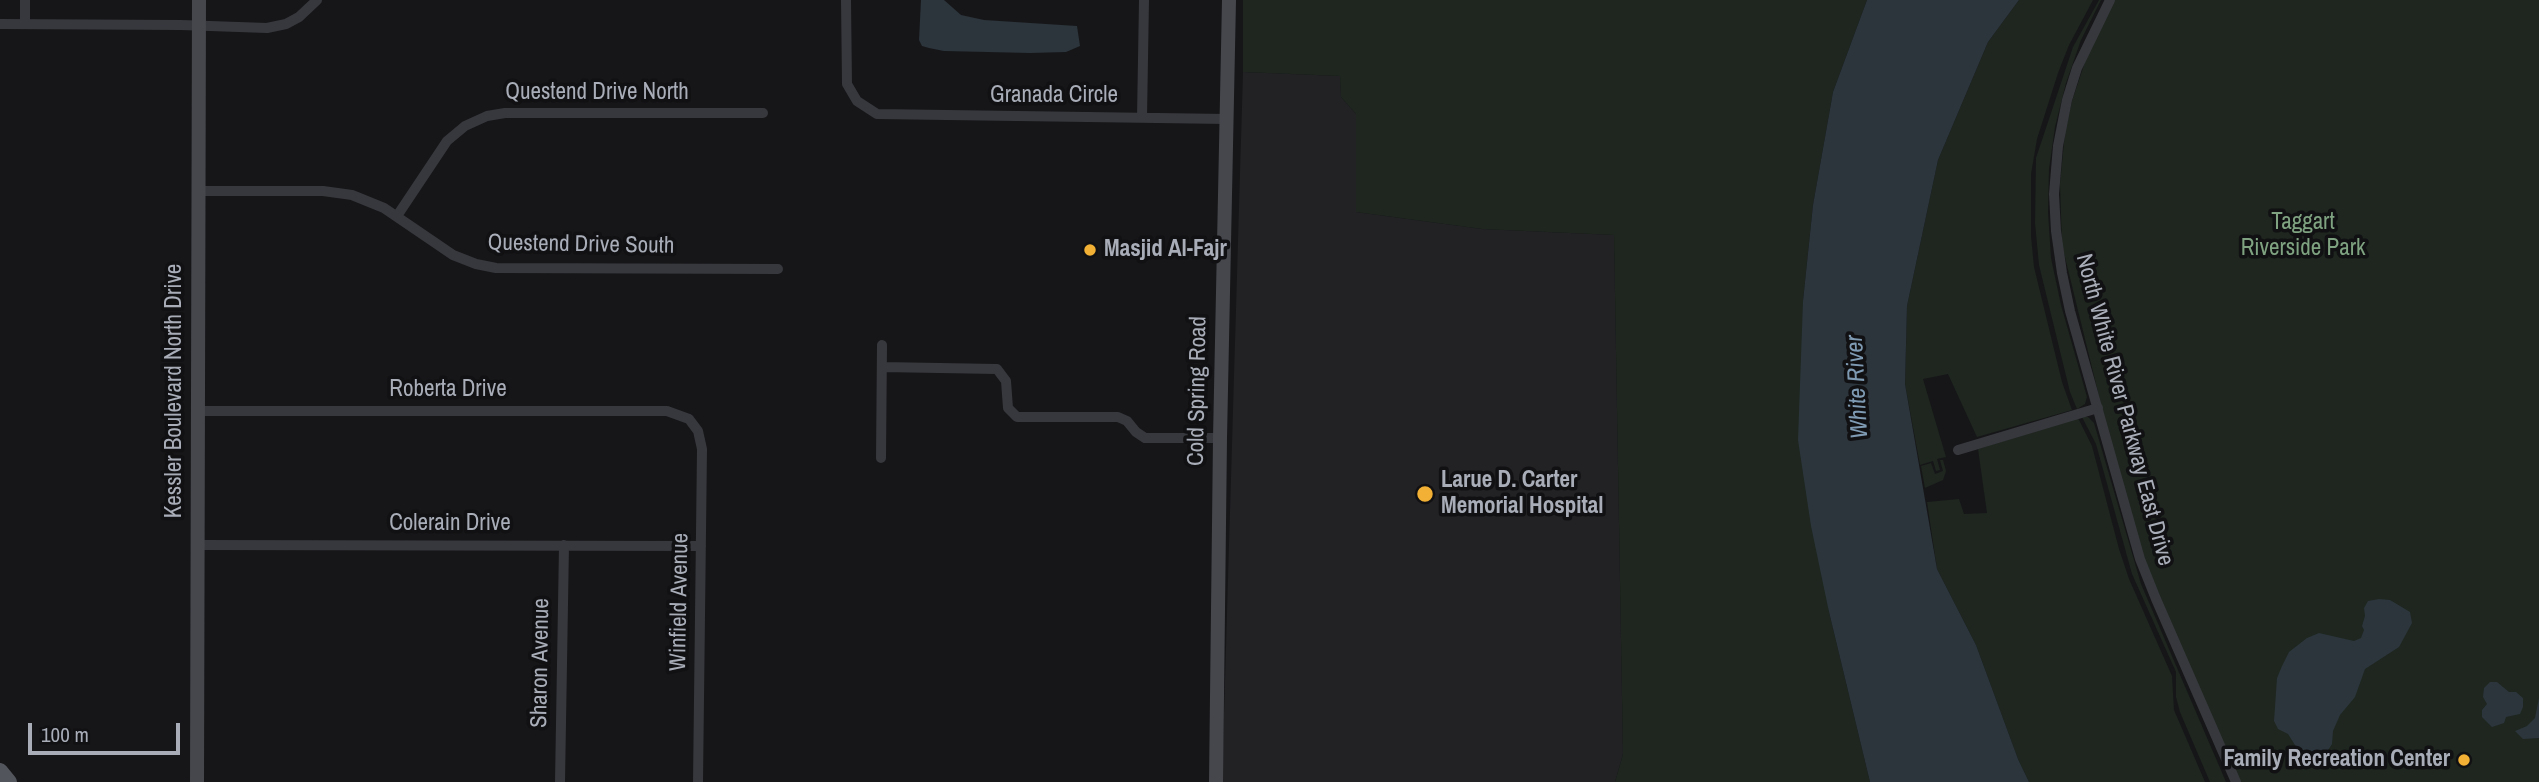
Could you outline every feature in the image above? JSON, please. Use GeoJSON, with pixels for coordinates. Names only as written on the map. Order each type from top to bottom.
{"type":"FeatureCollection","features":[{"type":"Feature","properties":{"kind":"main road","name":"Kessler Boulevard North Drive"},"geometry":{"type":"LineString","coordinates":[[197,782],[199,0]]}},
{"type":"Feature","properties":{"kind":"main road","name":"Cold Spring Road"},"geometry":{"type":"LineString","coordinates":[[1216,782],[1229,0]]}},
{"type":"Feature","properties":{"kind":"main road"},"geometry":{"type":"LineString","coordinates":[[0,771],[9,782]]}},
{"type":"Feature","properties":{"kind":"street"},"geometry":{"type":"LineString","coordinates":[[24,24],[25,0]]}},
{"type":"Feature","properties":{"kind":"street"},"geometry":{"type":"LineString","coordinates":[[0,24],[276,26],[299,17],[317,0]]}},
{"type":"Feature","properties":{"kind":"street","name":"Granada Circle"},"geometry":{"type":"LineString","coordinates":[[846,0],[848,84],[857,101],[880,115],[1227,118]]}},
{"type":"Feature","properties":{"kind":"street"},"geometry":{"type":"LineString","coordinates":[[1142,118],[1144,0]]}},
{"type":"Feature","properties":{"kind":"street","name":"North White River Parkway East Drive"},"geometry":{"type":"LineString","coordinates":[[2110,0],[2074,78],[2062,124],[2054,179],[2056,231],[2064,283],[2144,568],[2236,782]]}},
{"type":"Feature","properties":{"kind":"street","name":"Questend Drive North"},"geometry":{"type":"LineString","coordinates":[[397,216],[447,141],[465,126],[486,116],[505,113],[763,113]]}},
{"type":"Feature","properties":{"kind":"street","name":"Questend Drive South"},"geometry":{"type":"LineString","coordinates":[[199,191],[338,192],[371,201],[453,255],[496,268],[778,269]]}},
{"type":"Feature","properties":{"kind":"street"},"geometry":{"type":"LineString","coordinates":[[881,458],[882,345]]}},
{"type":"Feature","properties":{"kind":"street"},"geometry":{"type":"LineString","coordinates":[[881,367],[997,369],[1006,381],[1007,407],[1017,417],[1118,417],[1127,421],[1145,438],[1220,438]]}},
{"type":"Feature","properties":{"kind":"street"},"geometry":{"type":"LineString","coordinates":[[1958,450],[2098,408]]}},
{"type":"Feature","properties":{"kind":"street","name":"Roberta Drive"},"geometry":{"type":"LineString","coordinates":[[198,411],[667,411],[680,414],[693,424]]}},
{"type":"Feature","properties":{"kind":"street","name":"Winfield Avenue"},"geometry":{"type":"LineString","coordinates":[[693,424],[700,436],[702,449],[698,782]]}},
{"type":"Feature","properties":{"kind":"street","name":"Colerain Drive"},"geometry":{"type":"LineString","coordinates":[[198,545],[701,546]]}},
{"type":"Feature","properties":{"kind":"street","name":"Sharon Avenue"},"geometry":{"type":"LineString","coordinates":[[560,782],[564,545]]}},
{"type":"Feature","properties":{"kind":"shaded area","name":"Larue D. Carter Memorial Hospital"},"geometry":{"type":"Polygon","coordinates":[[[1243,72],[1340,76],[1341,97],[1356,114],[1356,212],[1482,229],[1614,235],[1623,754],[1615,782],[1222,782],[1243,72]]]}},
{"type":"Feature","properties":{"kind":"green space"},"geometry":{"type":"Polygon","coordinates":[[[1243,0],[1867,0],[1833,92],[1813,205],[1803,301],[1829,612],[1870,782],[1615,782],[1623,754],[1614,235],[1482,229],[1356,212],[1356,114],[1341,97],[1340,76],[1243,72],[1243,0]]]}},
{"type":"Feature","properties":{"kind":"green space"},"geometry":{"type":"Polygon","coordinates":[[[2019,0],[2093,0],[2069,45],[2058,73],[2037,139],[2031,174],[2034,267],[2062,382],[2072,410],[1977,437],[1948,374],[1923,379],[1946,457],[1937,459],[1940,470],[1936,471],[1933,461],[1920,465],[1905,384],[1907,306],[1938,160],[1988,42],[2019,0]]]}},
{"type":"Feature","properties":{"kind":"green space"},"geometry":{"type":"Polygon","coordinates":[[[2099,0],[2066,83],[2055,127],[2049,169],[2051,258],[2061,305],[2087,397],[2085,404],[2077,409],[2070,392],[2039,265],[2035,223],[2036,158],[2073,47],[2099,0]]]}},
{"type":"Feature","properties":{"kind":"green space","name":"Taggart Riverside Park"},"geometry":{"type":"Polygon","coordinates":[[[2114,0],[2539,0],[2539,782],[2236,782],[2133,535],[2062,245],[2060,184],[2065,132],[2088,53],[2114,0]]]}},
{"type":"Feature","properties":{"kind":"green space"},"geometry":{"type":"Polygon","coordinates":[[[2082,417],[2088,417],[2094,423],[2141,584],[2226,782],[2210,782],[2180,712],[2176,697],[2176,672],[2132,574],[2096,444],[2082,417]]]}},
{"type":"Feature","properties":{"kind":"green space"},"geometry":{"type":"Polygon","coordinates":[[[2078,418],[2092,446],[2129,579],[2172,676],[2174,710],[2205,782],[2029,782],[1976,645],[1937,569],[1927,502],[1959,499],[1964,514],[1987,513],[1978,449],[2078,418]]]}},
{"type":"Feature","properties":{"kind":"green space"},"geometry":{"type":"Polygon","coordinates":[[[1940,460],[1943,460],[1946,471],[1943,480],[1925,488],[1921,466],[1931,463],[1935,474],[1943,471],[1940,460]]]}},
{"type":"Feature","properties":{"kind":"water"},"geometry":{"type":"Polygon","coordinates":[[[921,0],[944,0],[961,15],[984,20],[1077,26],[1080,46],[1066,52],[1030,53],[944,51],[922,46],[919,40],[921,0]]]}},
{"type":"Feature","properties":{"kind":"water","name":"White River"},"geometry":{"type":"Polygon","coordinates":[[[1867,0],[2019,0],[1988,42],[1938,160],[1907,306],[1905,384],[1937,569],[1976,645],[2029,782],[1870,782],[1811,526],[1798,440],[1803,301],[1813,205],[1833,92],[1867,0]]]}},
{"type":"Feature","properties":{"kind":"water"},"geometry":{"type":"Polygon","coordinates":[[[2390,600],[2410,612],[2412,623],[2399,647],[2365,669],[2355,697],[2340,715],[2333,731],[2332,744],[2325,755],[2318,759],[2297,756],[2295,745],[2288,734],[2278,729],[2274,721],[2277,678],[2289,652],[2307,638],[2319,633],[2354,641],[2361,638],[2364,630],[2364,608],[2368,601],[2390,600]]]}},
{"type":"Feature","properties":{"kind":"water"},"geometry":{"type":"Polygon","coordinates":[[[2490,682],[2497,682],[2509,692],[2516,692],[2523,698],[2520,714],[2506,717],[2504,723],[2492,727],[2482,717],[2482,710],[2487,704],[2483,697],[2484,688],[2490,682]]]}},
{"type":"Feature","properties":{"kind":"water"},"geometry":{"type":"Polygon","coordinates":[[[2539,698],[2539,738],[2523,739],[2515,731],[2527,726],[2535,718],[2539,698]]]}},
{"type":"Feature","properties":{"kind":"place","name":"Masjid Al-Fajr"},"geometry":{"type":"Point","coordinates":[1090,250]}},
{"type":"Feature","properties":{"kind":"place","name":"Larue D. Carter Memorial Hospital"},"geometry":{"type":"Point","coordinates":[1425,494]}},
{"type":"Feature","properties":{"kind":"place","name":"Family Recreation Center"},"geometry":{"type":"Point","coordinates":[2464,760]}}]}
